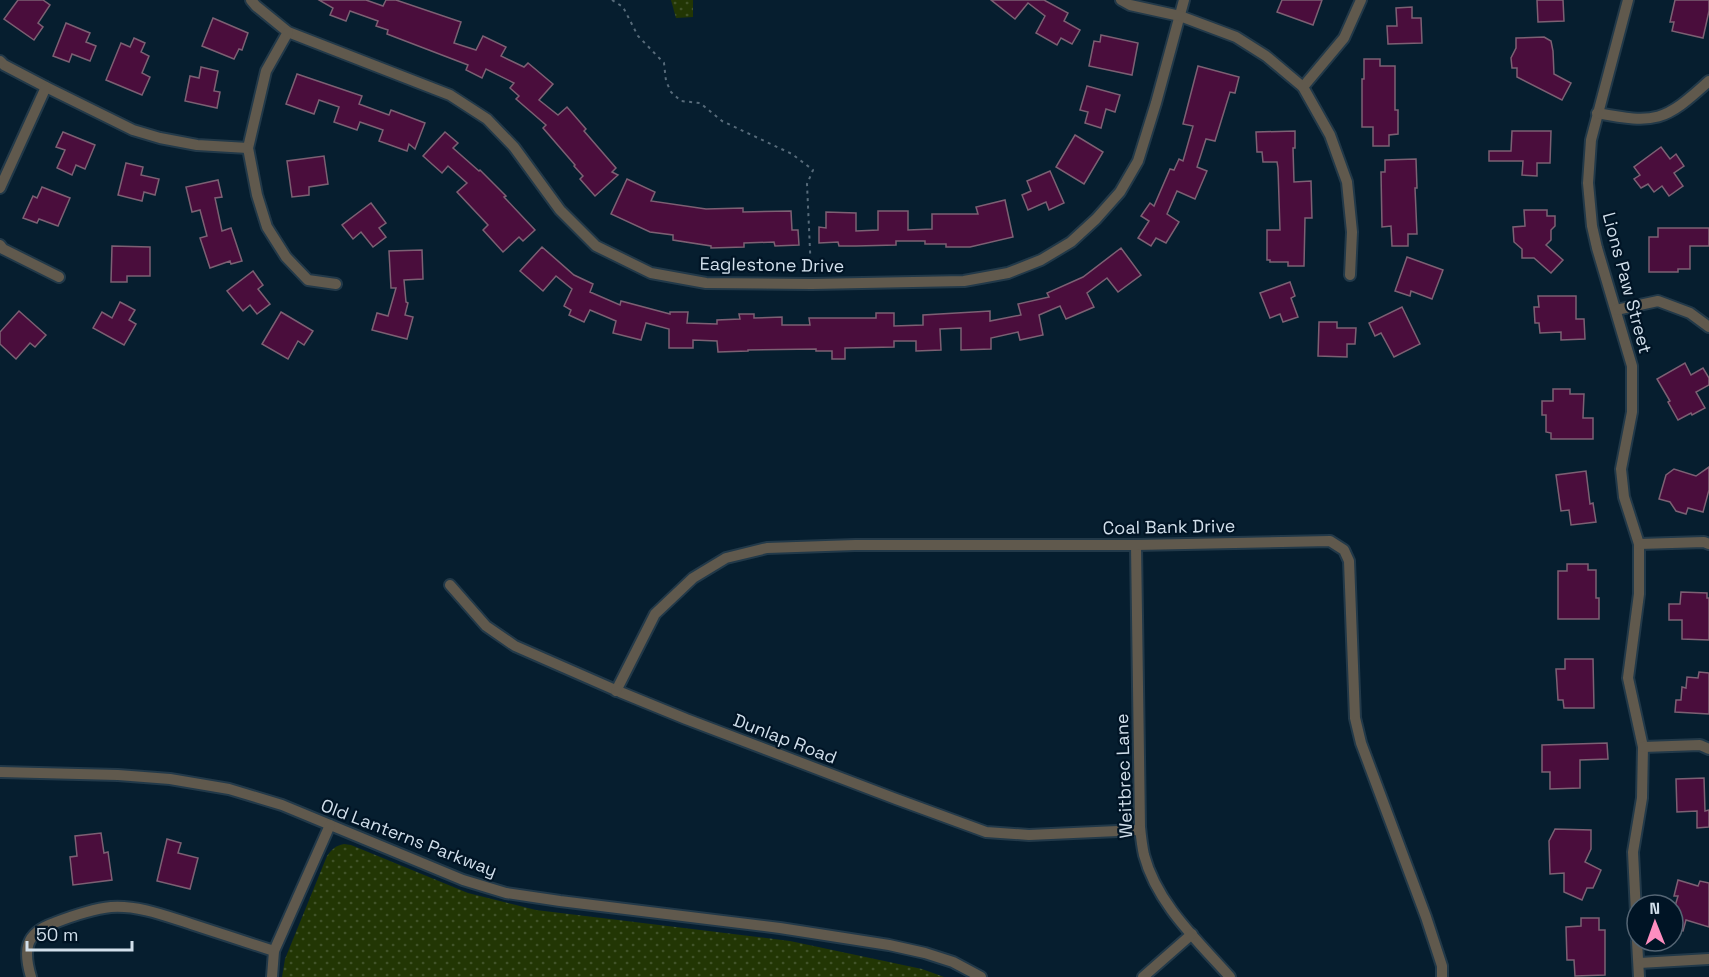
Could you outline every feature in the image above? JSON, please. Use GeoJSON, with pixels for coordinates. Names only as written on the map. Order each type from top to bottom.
{"type":"FeatureCollection","features":[{"type":"Feature","properties":{"kind":"street","name":"Eaglestone Drive"},"geometry":{"type":"LineString","coordinates":[[251,0],[288,32],[450,95],[487,119],[514,147],[560,210],[596,246],[651,273],[706,283],[812,284],[964,281],[1008,273],[1041,260],[1071,242],[1120,192],[1138,161],[1184,0]]}},
{"type":"Feature","properties":{"kind":"street"},"geometry":{"type":"LineString","coordinates":[[1121,0],[1180,15],[1236,37],[1266,56],[1304,87],[1330,135],[1347,182],[1352,232],[1350,274]]}},
{"type":"Feature","properties":{"kind":"street"},"geometry":{"type":"LineString","coordinates":[[1304,87],[1344,38],[1361,0]]}},
{"type":"Feature","properties":{"kind":"street","name":"Lions Paw Street"},"geometry":{"type":"LineString","coordinates":[[1628,0],[1597,113],[1588,160],[1589,205],[1597,248],[1632,366],[1632,412],[1621,469],[1624,497],[1639,544],[1639,594],[1628,678],[1642,747],[1642,798],[1633,852],[1635,893]]}},
{"type":"Feature","properties":{"kind":"street"},"geometry":{"type":"LineString","coordinates":[[288,32],[266,71],[248,148],[257,195],[267,227],[286,257],[308,280],[336,284]]}},
{"type":"Feature","properties":{"kind":"street"},"geometry":{"type":"LineString","coordinates":[[0,61],[46,87],[133,130],[197,145],[248,148]]}},
{"type":"Feature","properties":{"kind":"street"},"geometry":{"type":"LineString","coordinates":[[1597,113],[1629,119],[1656,118],[1685,103],[1709,81]]}},
{"type":"Feature","properties":{"kind":"street"},"geometry":{"type":"LineString","coordinates":[[0,188],[46,87]]}},
{"type":"Feature","properties":{"kind":"street"},"geometry":{"type":"LineString","coordinates":[[0,245],[3,249],[59,277]]}},
{"type":"Feature","properties":{"kind":"street"},"geometry":{"type":"LineString","coordinates":[[1616,310],[1658,301],[1690,314],[1709,327]]}},
{"type":"Feature","properties":{"kind":"street","name":"Coal Bank Drive"},"geometry":{"type":"LineString","coordinates":[[616,691],[656,614],[693,578],[726,558],[767,548],[855,545],[1136,545],[1330,541],[1344,550],[1348,561],[1355,718],[1361,743],[1426,917],[1442,966],[1442,977]]}},
{"type":"Feature","properties":{"kind":"street"},"geometry":{"type":"LineString","coordinates":[[1639,544],[1704,542],[1709,544]]}},
{"type":"Feature","properties":{"kind":"street","name":"Weitbrec Lane"},"geometry":{"type":"LineString","coordinates":[[1136,545],[1140,830],[1144,855],[1153,880],[1164,899],[1230,977]]}},
{"type":"Feature","properties":{"kind":"street","name":"Dunlap Road"},"geometry":{"type":"LineString","coordinates":[[450,585],[486,626],[515,646],[616,691],[986,832],[1029,835],[1140,830]]}},
{"type":"Feature","properties":{"kind":"street"},"geometry":{"type":"LineString","coordinates":[[1642,747],[1700,745],[1709,749]]}},
{"type":"Feature","properties":{"kind":"street","name":"Old Lanterns Parkway"},"geometry":{"type":"LineString","coordinates":[[0,772],[118,775],[170,779],[229,789],[282,806],[463,880],[506,892],[560,901],[780,928],[889,945],[925,952],[953,962],[981,977]]}},
{"type":"Feature","properties":{"kind":"street"},"geometry":{"type":"LineString","coordinates":[[272,977],[274,951],[330,825]]}},
{"type":"Feature","properties":{"kind":"street"},"geometry":{"type":"LineString","coordinates":[[31,977],[26,960],[29,940],[44,927],[79,914],[112,907],[136,908],[274,951]]}},
{"type":"Feature","properties":{"kind":"street"},"geometry":{"type":"LineString","coordinates":[[1143,977],[1192,934]]}},
{"type":"Feature","properties":{"kind":"street"},"geometry":{"type":"LineString","coordinates":[[1638,953],[1639,977]]}},
{"type":"Feature","properties":{"kind":"street"},"geometry":{"type":"LineString","coordinates":[[1638,963],[1709,960]]}},
{"type":"Feature","properties":{"kind":"path"},"geometry":{"type":"LineString","coordinates":[[612,0],[623,7],[638,36],[664,63],[666,81],[671,92],[681,101],[700,103],[722,122],[792,154],[813,170],[807,184],[812,284]]}},
{"type":"Feature","properties":{"kind":"green space"},"geometry":{"type":"Polygon","coordinates":[[[671,0],[693,0],[693,17],[676,18],[671,0]]]}},
{"type":"Feature","properties":{"kind":"green space"},"geometry":{"type":"Polygon","coordinates":[[[344,844],[468,893],[536,910],[790,941],[922,969],[944,977],[282,977],[285,959],[327,856],[334,848],[344,844]]]}},
{"type":"Feature","properties":{"kind":"building"},"geometry":{"type":"Polygon","coordinates":[[[18,0],[43,0],[50,5],[38,23],[43,27],[34,40],[4,19],[18,0]]]}},
{"type":"Feature","properties":{"kind":"building"},"geometry":{"type":"Polygon","coordinates":[[[319,0],[366,0],[383,6],[386,0],[396,0],[461,22],[454,43],[476,50],[483,36],[506,47],[501,56],[524,67],[528,63],[553,84],[539,100],[558,115],[567,107],[616,168],[612,172],[618,175],[595,196],[580,179],[583,176],[575,165],[543,128],[546,125],[516,99],[519,96],[510,88],[514,83],[486,69],[482,78],[466,70],[468,65],[387,34],[388,30],[376,26],[378,21],[350,11],[346,21],[330,15],[333,8],[319,0]]]}},
{"type":"Feature","properties":{"kind":"building"},"geometry":{"type":"Polygon","coordinates":[[[991,0],[1044,0],[1068,13],[1064,21],[1080,30],[1072,44],[1061,38],[1057,45],[1036,33],[1045,16],[1028,3],[1015,19],[991,0]]]}},
{"type":"Feature","properties":{"kind":"building"},"geometry":{"type":"Polygon","coordinates":[[[1282,0],[1322,0],[1313,25],[1277,12],[1282,0]]]}},
{"type":"Feature","properties":{"kind":"building"},"geometry":{"type":"Polygon","coordinates":[[[1537,0],[1563,0],[1564,21],[1538,22],[1537,0]]]}},
{"type":"Feature","properties":{"kind":"building"},"geometry":{"type":"Polygon","coordinates":[[[1675,0],[1709,0],[1703,38],[1672,31],[1674,22],[1670,22],[1675,0]]]}},
{"type":"Feature","properties":{"kind":"building"},"geometry":{"type":"Polygon","coordinates":[[[1412,7],[1412,18],[1421,18],[1422,43],[1388,44],[1387,26],[1397,26],[1396,8],[1412,7]]]}},
{"type":"Feature","properties":{"kind":"building"},"geometry":{"type":"Polygon","coordinates":[[[213,18],[248,33],[242,50],[239,49],[234,59],[202,46],[213,18]]]}},
{"type":"Feature","properties":{"kind":"building"},"geometry":{"type":"Polygon","coordinates":[[[66,23],[90,33],[86,42],[96,46],[90,61],[72,54],[69,62],[53,56],[66,23]]]}},
{"type":"Feature","properties":{"kind":"building"},"geometry":{"type":"Polygon","coordinates":[[[1101,35],[1138,43],[1132,75],[1089,66],[1094,41],[1100,42],[1101,35]]]}},
{"type":"Feature","properties":{"kind":"building"},"geometry":{"type":"Polygon","coordinates":[[[1544,37],[1551,41],[1554,74],[1571,83],[1562,100],[1517,77],[1517,68],[1512,68],[1511,58],[1516,48],[1516,38],[1544,37]]]}},
{"type":"Feature","properties":{"kind":"building"},"geometry":{"type":"Polygon","coordinates":[[[134,38],[145,43],[141,52],[149,56],[142,73],[150,77],[142,95],[106,80],[121,43],[130,47],[134,38]]]}},
{"type":"Feature","properties":{"kind":"building"},"geometry":{"type":"Polygon","coordinates":[[[1364,59],[1380,59],[1380,66],[1395,66],[1395,110],[1398,110],[1398,134],[1389,135],[1389,146],[1373,146],[1373,127],[1362,127],[1364,59]]]}},
{"type":"Feature","properties":{"kind":"building"},"geometry":{"type":"Polygon","coordinates":[[[1198,66],[1239,77],[1235,93],[1230,92],[1215,141],[1206,139],[1197,167],[1207,171],[1195,199],[1177,191],[1167,214],[1179,222],[1166,243],[1156,238],[1151,246],[1138,238],[1149,221],[1141,216],[1150,203],[1154,206],[1170,169],[1174,170],[1179,159],[1183,161],[1193,126],[1183,124],[1198,66]]]}},
{"type":"Feature","properties":{"kind":"building"},"geometry":{"type":"Polygon","coordinates":[[[201,67],[218,71],[214,91],[220,92],[217,108],[185,101],[190,76],[199,78],[201,67]]]}},
{"type":"Feature","properties":{"kind":"building"},"geometry":{"type":"Polygon","coordinates":[[[297,74],[362,96],[359,104],[389,115],[391,110],[425,123],[415,149],[409,144],[407,151],[379,141],[383,130],[360,122],[357,130],[334,122],[339,107],[319,100],[314,114],[286,104],[297,74]]]}},
{"type":"Feature","properties":{"kind":"building"},"geometry":{"type":"Polygon","coordinates":[[[1087,86],[1120,95],[1115,112],[1106,109],[1101,128],[1085,123],[1088,112],[1080,110],[1087,86]]]}},
{"type":"Feature","properties":{"kind":"building"},"geometry":{"type":"Polygon","coordinates":[[[1295,131],[1294,182],[1311,181],[1312,218],[1305,218],[1304,266],[1288,266],[1288,262],[1267,260],[1267,230],[1280,230],[1278,168],[1277,162],[1263,162],[1262,152],[1257,152],[1256,132],[1295,131]]]}},
{"type":"Feature","properties":{"kind":"building"},"geometry":{"type":"Polygon","coordinates":[[[1512,131],[1551,131],[1550,163],[1537,163],[1537,176],[1522,175],[1523,161],[1489,161],[1489,151],[1511,151],[1512,131]]]}},
{"type":"Feature","properties":{"kind":"building"},"geometry":{"type":"Polygon","coordinates":[[[63,132],[95,145],[85,169],[76,165],[72,175],[57,168],[65,150],[56,147],[63,132]]]}},
{"type":"Feature","properties":{"kind":"building"},"geometry":{"type":"Polygon","coordinates":[[[445,132],[458,143],[453,148],[480,170],[506,196],[504,197],[535,230],[523,241],[519,237],[503,252],[483,230],[488,225],[457,192],[467,183],[448,166],[442,173],[423,156],[445,132]]]}},
{"type":"Feature","properties":{"kind":"building"},"geometry":{"type":"Polygon","coordinates":[[[1075,135],[1103,152],[1084,184],[1056,167],[1075,135]]]}},
{"type":"Feature","properties":{"kind":"building"},"geometry":{"type":"Polygon","coordinates":[[[1661,147],[1670,159],[1676,154],[1684,166],[1674,173],[1683,186],[1669,196],[1662,186],[1654,192],[1648,184],[1641,188],[1634,179],[1640,175],[1634,167],[1661,147]]]}},
{"type":"Feature","properties":{"kind":"building"},"geometry":{"type":"Polygon","coordinates":[[[324,156],[328,184],[309,187],[309,195],[292,197],[287,161],[324,156]]]}},
{"type":"Feature","properties":{"kind":"building"},"geometry":{"type":"Polygon","coordinates":[[[1416,159],[1417,234],[1408,234],[1408,246],[1392,246],[1391,226],[1382,227],[1381,172],[1385,172],[1385,160],[1416,159]]]}},
{"type":"Feature","properties":{"kind":"building"},"geometry":{"type":"Polygon","coordinates":[[[126,163],[143,167],[141,175],[159,179],[155,195],[144,192],[142,201],[118,195],[126,163]]]}},
{"type":"Feature","properties":{"kind":"building"},"geometry":{"type":"Polygon","coordinates":[[[1050,171],[1064,203],[1049,210],[1046,202],[1028,210],[1022,195],[1031,191],[1027,181],[1050,171]]]}},
{"type":"Feature","properties":{"kind":"building"},"geometry":{"type":"Polygon","coordinates":[[[627,179],[655,192],[651,201],[706,209],[743,208],[743,212],[791,211],[792,230],[798,230],[799,245],[775,246],[774,242],[744,243],[744,247],[711,248],[711,246],[673,240],[673,235],[650,232],[611,214],[627,179]]]}},
{"type":"Feature","properties":{"kind":"building"},"geometry":{"type":"Polygon","coordinates":[[[218,180],[222,197],[215,198],[222,231],[231,228],[242,261],[231,264],[230,261],[210,268],[200,238],[207,236],[200,210],[192,212],[186,187],[218,180]]]}},
{"type":"Feature","properties":{"kind":"building"},"geometry":{"type":"Polygon","coordinates":[[[42,187],[70,198],[58,226],[39,219],[37,223],[23,218],[33,196],[37,198],[42,187]]]}},
{"type":"Feature","properties":{"kind":"building"},"geometry":{"type":"Polygon","coordinates":[[[1005,200],[1013,237],[970,247],[946,247],[946,244],[925,244],[925,241],[896,241],[896,245],[856,246],[839,246],[838,242],[819,243],[819,227],[826,228],[826,212],[856,213],[856,231],[878,230],[878,211],[908,211],[908,230],[932,229],[932,214],[978,214],[976,207],[1005,200]]]}},
{"type":"Feature","properties":{"kind":"building"},"geometry":{"type":"Polygon","coordinates":[[[371,203],[386,223],[379,228],[386,237],[373,247],[361,232],[353,239],[342,225],[371,203]]]}},
{"type":"Feature","properties":{"kind":"building"},"geometry":{"type":"Polygon","coordinates":[[[1524,210],[1547,210],[1547,216],[1555,216],[1551,240],[1546,245],[1563,260],[1551,273],[1534,258],[1522,258],[1522,249],[1514,242],[1513,227],[1525,226],[1524,210]]]}},
{"type":"Feature","properties":{"kind":"building"},"geometry":{"type":"Polygon","coordinates":[[[1658,228],[1709,228],[1709,246],[1690,246],[1690,269],[1678,269],[1678,272],[1649,272],[1649,237],[1658,237],[1658,228]]]}},
{"type":"Feature","properties":{"kind":"building"},"geometry":{"type":"Polygon","coordinates":[[[112,246],[150,247],[150,276],[127,276],[127,282],[111,282],[112,246]]]}},
{"type":"Feature","properties":{"kind":"building"},"geometry":{"type":"Polygon","coordinates":[[[542,247],[574,275],[593,284],[590,292],[620,305],[621,301],[670,314],[670,312],[688,312],[687,323],[717,324],[717,320],[740,319],[739,314],[754,314],[754,318],[782,317],[782,325],[810,325],[809,318],[876,318],[876,313],[894,313],[894,326],[923,325],[923,315],[990,311],[990,321],[1021,315],[1018,304],[1049,297],[1047,293],[1083,277],[1121,248],[1141,275],[1118,292],[1107,278],[1087,293],[1094,307],[1066,319],[1060,306],[1039,315],[1043,335],[1020,340],[1018,332],[991,338],[991,349],[961,350],[961,328],[940,329],[941,350],[916,351],[916,341],[894,341],[894,347],[845,348],[845,359],[832,359],[832,351],[816,351],[816,349],[718,352],[717,341],[693,340],[693,348],[669,348],[669,329],[646,323],[641,340],[613,333],[616,321],[590,310],[584,322],[569,315],[571,310],[564,306],[572,289],[556,276],[543,291],[520,271],[542,247]]]}},
{"type":"Feature","properties":{"kind":"building"},"geometry":{"type":"Polygon","coordinates":[[[422,250],[423,279],[404,280],[408,303],[405,315],[413,317],[407,339],[372,330],[377,313],[388,316],[396,288],[391,288],[389,251],[422,250]]]}},
{"type":"Feature","properties":{"kind":"building"},"geometry":{"type":"Polygon","coordinates":[[[1407,257],[1443,270],[1432,299],[1411,291],[1410,296],[1395,291],[1407,257]]]}},
{"type":"Feature","properties":{"kind":"building"},"geometry":{"type":"Polygon","coordinates":[[[253,271],[263,285],[258,289],[270,304],[257,314],[250,305],[243,311],[227,291],[253,271]]]}},
{"type":"Feature","properties":{"kind":"building"},"geometry":{"type":"Polygon","coordinates":[[[1290,282],[1295,296],[1291,298],[1298,317],[1283,322],[1280,314],[1270,318],[1260,293],[1290,282]]]}},
{"type":"Feature","properties":{"kind":"building"},"geometry":{"type":"Polygon","coordinates":[[[1538,296],[1576,296],[1576,319],[1584,319],[1585,339],[1561,340],[1561,332],[1540,333],[1539,323],[1535,323],[1534,307],[1539,307],[1538,296]]]}},
{"type":"Feature","properties":{"kind":"building"},"geometry":{"type":"Polygon","coordinates":[[[120,302],[135,310],[129,320],[136,324],[124,345],[93,328],[102,312],[112,318],[120,302]]]}},
{"type":"Feature","properties":{"kind":"building"},"geometry":{"type":"Polygon","coordinates":[[[1402,307],[1420,344],[1394,357],[1381,333],[1375,336],[1369,323],[1402,307]]]}},
{"type":"Feature","properties":{"kind":"building"},"geometry":{"type":"Polygon","coordinates":[[[19,311],[46,335],[35,347],[30,343],[16,359],[0,344],[0,332],[19,311]]]}},
{"type":"Feature","properties":{"kind":"building"},"geometry":{"type":"Polygon","coordinates":[[[281,312],[313,331],[304,345],[298,341],[288,359],[262,344],[281,312]]]}},
{"type":"Feature","properties":{"kind":"building"},"geometry":{"type":"Polygon","coordinates":[[[1319,322],[1337,322],[1337,328],[1356,328],[1355,344],[1347,344],[1347,357],[1318,356],[1319,322]]]}},
{"type":"Feature","properties":{"kind":"building"},"geometry":{"type":"Polygon","coordinates":[[[1685,363],[1691,375],[1703,368],[1709,378],[1709,385],[1696,392],[1705,408],[1678,420],[1657,379],[1685,363]]]}},
{"type":"Feature","properties":{"kind":"building"},"geometry":{"type":"Polygon","coordinates":[[[1553,389],[1570,389],[1570,394],[1584,394],[1583,418],[1593,418],[1593,439],[1551,439],[1551,433],[1546,432],[1546,415],[1542,415],[1542,401],[1553,401],[1553,389]]]}},
{"type":"Feature","properties":{"kind":"building"},"geometry":{"type":"Polygon","coordinates":[[[1709,467],[1709,490],[1703,512],[1688,508],[1686,514],[1676,511],[1670,502],[1659,499],[1666,475],[1674,469],[1696,476],[1709,467]]]}},
{"type":"Feature","properties":{"kind":"building"},"geometry":{"type":"Polygon","coordinates":[[[1586,471],[1590,504],[1593,503],[1596,522],[1571,525],[1569,510],[1561,511],[1556,475],[1586,471]]]}},
{"type":"Feature","properties":{"kind":"building"},"geometry":{"type":"Polygon","coordinates":[[[1567,564],[1588,564],[1588,570],[1596,570],[1599,619],[1558,619],[1558,571],[1567,571],[1567,564]]]}},
{"type":"Feature","properties":{"kind":"building"},"geometry":{"type":"Polygon","coordinates":[[[1681,592],[1707,593],[1709,640],[1682,639],[1682,620],[1669,620],[1669,604],[1680,604],[1681,592]]]}},
{"type":"Feature","properties":{"kind":"building"},"geometry":{"type":"Polygon","coordinates":[[[1565,659],[1593,659],[1594,708],[1564,708],[1563,700],[1558,700],[1556,669],[1565,669],[1565,659]]]}},
{"type":"Feature","properties":{"kind":"building"},"geometry":{"type":"Polygon","coordinates":[[[1699,672],[1709,673],[1709,714],[1675,712],[1676,700],[1681,700],[1682,687],[1686,688],[1687,677],[1698,678],[1699,672]]]}},
{"type":"Feature","properties":{"kind":"building"},"geometry":{"type":"Polygon","coordinates":[[[1607,743],[1608,759],[1580,760],[1580,788],[1550,789],[1550,772],[1542,772],[1542,745],[1607,743]]]}},
{"type":"Feature","properties":{"kind":"building"},"geometry":{"type":"Polygon","coordinates":[[[1704,778],[1705,811],[1709,810],[1709,827],[1697,828],[1697,811],[1677,812],[1676,779],[1704,778]]]}},
{"type":"Feature","properties":{"kind":"building"},"geometry":{"type":"Polygon","coordinates":[[[1555,829],[1591,830],[1591,849],[1585,862],[1601,870],[1593,888],[1587,888],[1582,900],[1564,892],[1564,873],[1550,874],[1549,841],[1555,829]]]}},
{"type":"Feature","properties":{"kind":"building"},"geometry":{"type":"Polygon","coordinates":[[[101,833],[104,853],[108,852],[112,880],[73,885],[70,857],[77,856],[75,836],[101,833]]]}},
{"type":"Feature","properties":{"kind":"building"},"geometry":{"type":"Polygon","coordinates":[[[167,839],[181,843],[178,853],[198,858],[190,889],[157,881],[167,839]]]}},
{"type":"Feature","properties":{"kind":"building"},"geometry":{"type":"Polygon","coordinates":[[[1678,880],[1698,886],[1700,881],[1709,883],[1709,927],[1686,920],[1685,924],[1685,893],[1675,893],[1678,880]]]}},
{"type":"Feature","properties":{"kind":"building"},"geometry":{"type":"Polygon","coordinates":[[[1581,918],[1599,918],[1599,930],[1605,930],[1605,975],[1575,976],[1574,960],[1567,960],[1566,927],[1581,926],[1581,918]]]}}]}
